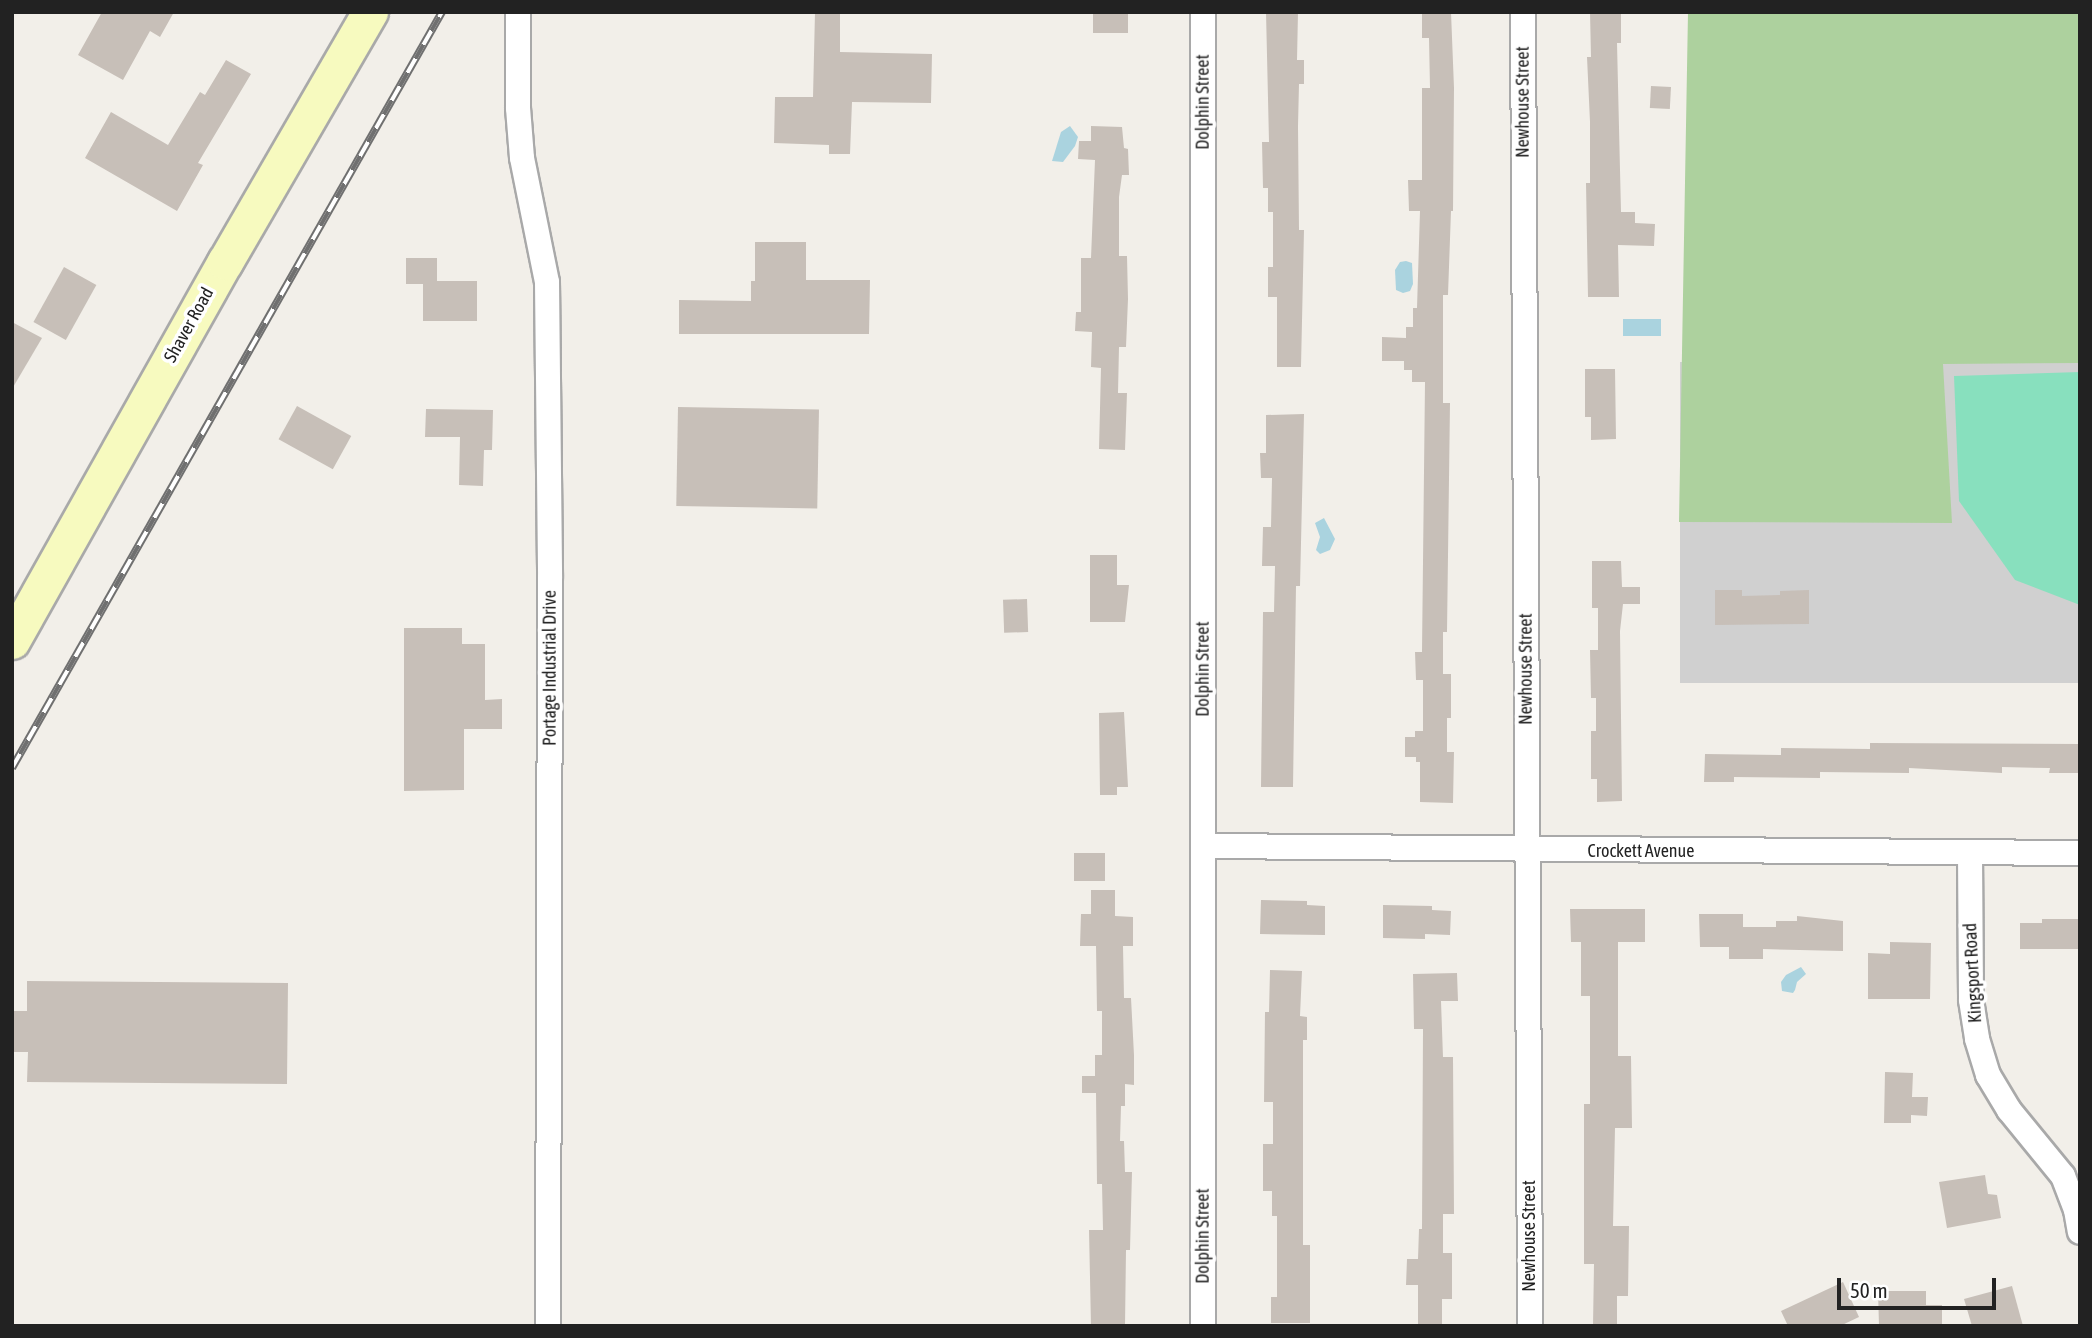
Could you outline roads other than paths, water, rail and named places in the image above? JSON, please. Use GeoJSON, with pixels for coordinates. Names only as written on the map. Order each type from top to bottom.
{"type":"FeatureCollection","features":[{"type":"Feature","properties":{"kind":"main road","name":"Shaver Road"},"geometry":{"type":"LineString","coordinates":[[12,640],[225,262],[370,12]]}},
{"type":"Feature","properties":{"kind":"street","name":"Portage Industrial Drive"},"geometry":{"type":"LineString","coordinates":[[518,12],[518,108],[522,158],[547,282],[550,579],[548,1326]]}},
{"type":"Feature","properties":{"kind":"street","name":"Dolphin Street"},"geometry":{"type":"LineString","coordinates":[[1203,12],[1203,1326]]}},
{"type":"Feature","properties":{"kind":"street","name":"Newhouse Street"},"geometry":{"type":"LineString","coordinates":[[1523,12],[1530,1326]]}},
{"type":"Feature","properties":{"kind":"street","name":"Crockett Avenue"},"geometry":{"type":"LineString","coordinates":[[1203,846],[2080,853]]}},
{"type":"Feature","properties":{"kind":"street","name":"Kingsport Road"},"geometry":{"type":"LineString","coordinates":[[1970,853],[1971,1000],[1977,1039],[1988,1075],[2009,1110],[2063,1176],[2076,1210],[2080,1232]]}},
{"type":"Feature","properties":{"kind":"water"},"geometry":{"type":"Polygon","coordinates":[[[1070,126],[1078,137],[1075,146],[1063,162],[1052,161],[1061,132],[1070,126]]]}},
{"type":"Feature","properties":{"kind":"water"},"geometry":{"type":"Polygon","coordinates":[[[1400,262],[1412,263],[1413,284],[1410,291],[1403,293],[1396,290],[1395,270],[1400,262]]]}},
{"type":"Feature","properties":{"kind":"water"},"geometry":{"type":"Polygon","coordinates":[[[1623,319],[1661,319],[1661,336],[1623,336],[1623,319]]]}},
{"type":"Feature","properties":{"kind":"water"},"geometry":{"type":"Polygon","coordinates":[[[1324,518],[1335,539],[1330,550],[1320,554],[1316,550],[1320,537],[1315,523],[1324,518]]]}},
{"type":"Feature","properties":{"kind":"water"},"geometry":{"type":"Polygon","coordinates":[[[1801,967],[1806,974],[1797,982],[1793,993],[1782,991],[1781,982],[1786,975],[1801,967]]]}},
{"type":"Feature","properties":{"kind":"railway"},"geometry":{"type":"LineString","coordinates":[[12,768],[442,12]]}}]}
